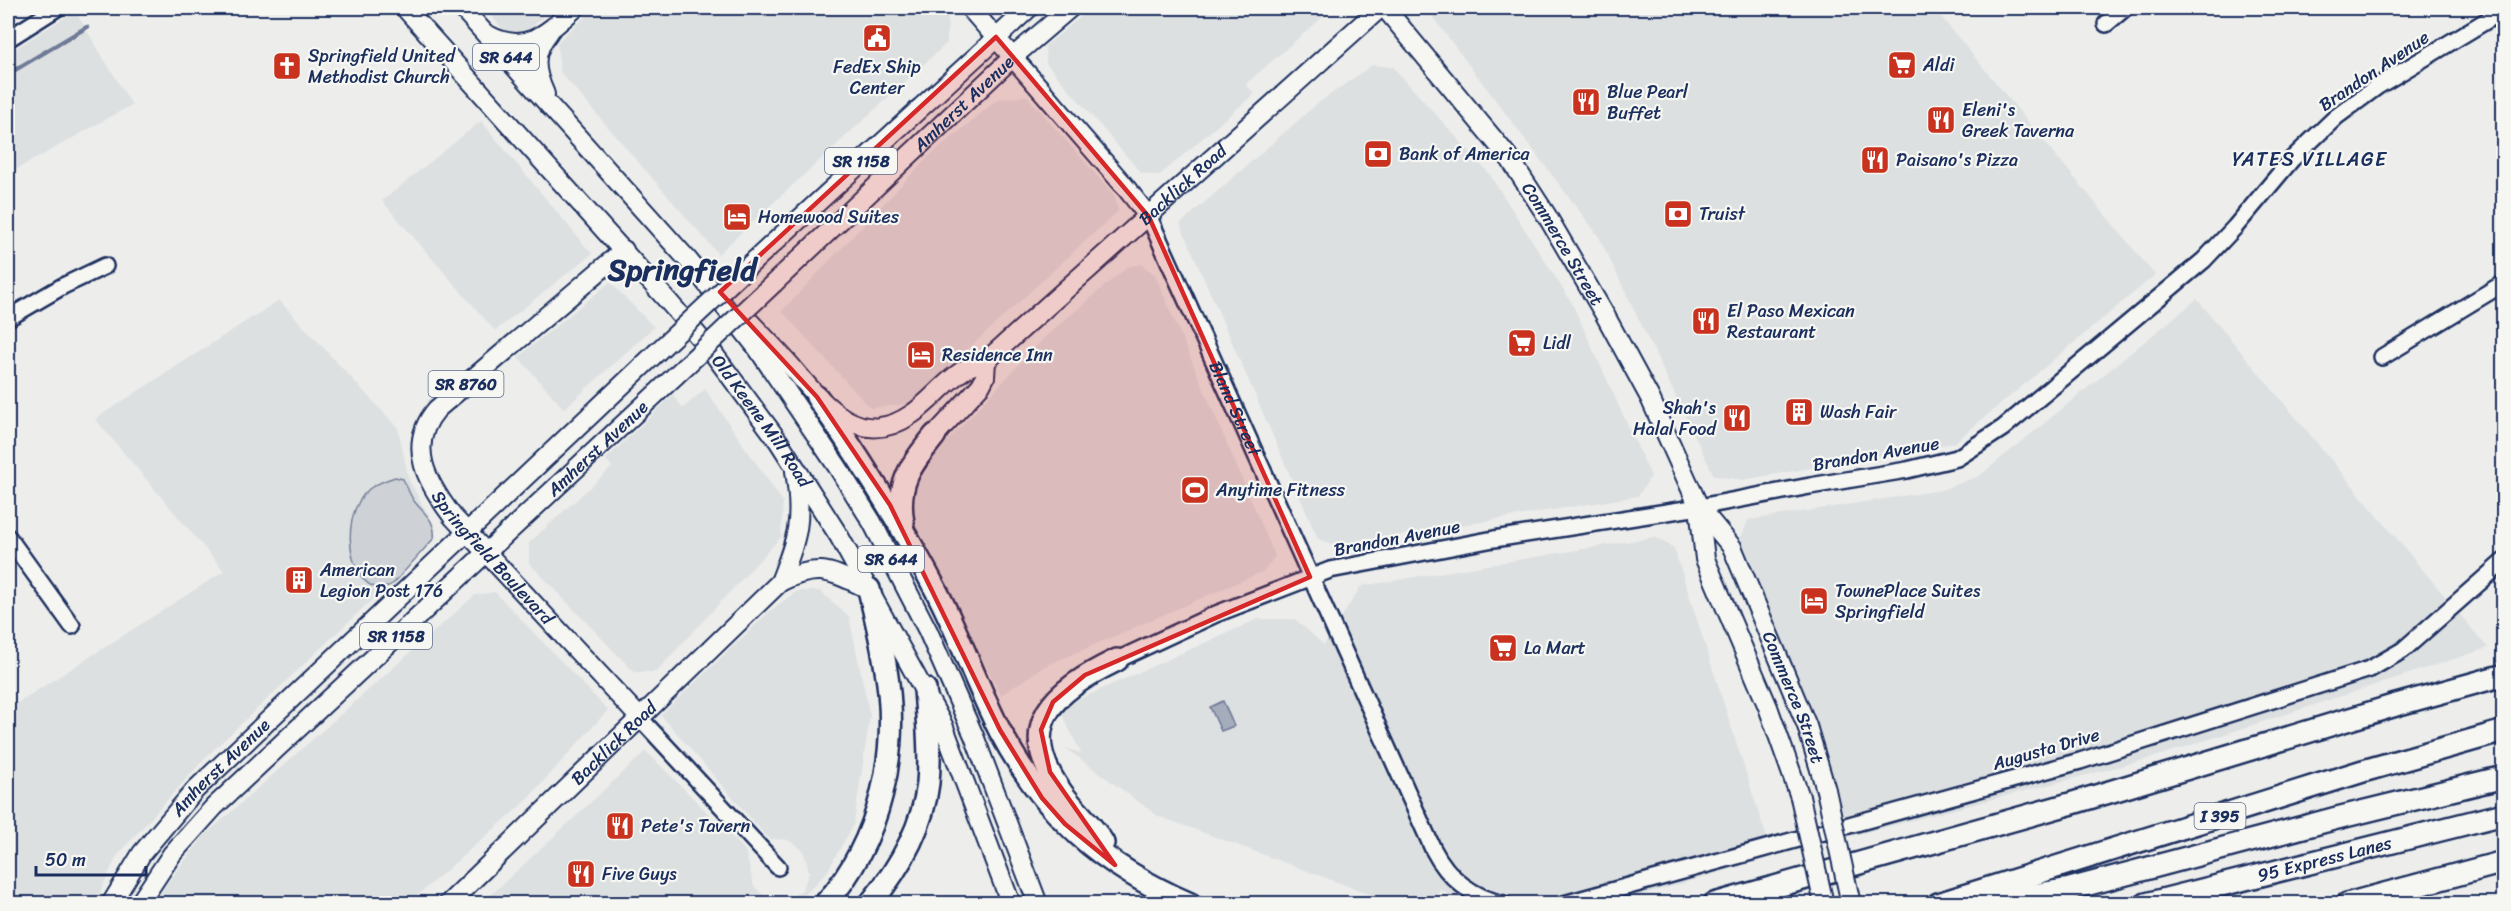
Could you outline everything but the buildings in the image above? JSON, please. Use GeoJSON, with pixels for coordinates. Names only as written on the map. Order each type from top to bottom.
{"type":"FeatureCollection","features":[{"type":"Feature","properties":{"kind":"highway"},"geometry":{"type":"LineString","coordinates":[[818,397],[867,468],[905,532],[939,596],[1000,730],[1042,798],[1065,824],[1115,865],[1154,888],[1191,903]]}},
{"type":"Feature","properties":{"kind":"highway"},"geometry":{"type":"LineString","coordinates":[[905,532],[899,502],[903,485],[910,469],[935,435]]}},
{"type":"Feature","properties":{"kind":"highway"},"geometry":{"type":"LineString","coordinates":[[825,903],[861,850],[881,800],[886,775],[890,721],[889,696],[886,670],[869,589]]}},
{"type":"Feature","properties":{"kind":"highway"},"geometry":{"type":"LineString","coordinates":[[1115,865],[1099,837],[1061,792],[1050,772],[1043,751],[1041,730],[1045,715],[1066,688],[1085,675],[1117,660]]}},
{"type":"Feature","properties":{"kind":"highway"},"geometry":{"type":"LineString","coordinates":[[1714,903],[2051,809],[2396,705],[2504,675]]}},
{"type":"Feature","properties":{"kind":"highway"},"geometry":{"type":"LineString","coordinates":[[870,903],[897,866],[922,809],[928,785],[929,762],[925,689]]}},
{"type":"Feature","properties":{"kind":"highway","name":"I 395"},"geometry":{"type":"LineString","coordinates":[[1938,903],[2363,771],[2504,731]]}},
{"type":"Feature","properties":{"kind":"highway"},"geometry":{"type":"LineString","coordinates":[[1978,903],[2070,889],[2325,820],[2504,777]]}},
{"type":"Feature","properties":{"kind":"highway","name":"95 Express Lanes"},"geometry":{"type":"LineString","coordinates":[[2145,903],[2504,814]]}},
{"type":"Feature","properties":{"kind":"highway"},"geometry":{"type":"LineString","coordinates":[[2192,903],[2356,850]]}},
{"type":"Feature","properties":{"kind":"highway"},"geometry":{"type":"LineString","coordinates":[[2347,903],[2504,862]]}},
{"type":"Feature","properties":{"kind":"main road","name":"Old Keene Mill Road"},"geometry":{"type":"LineString","coordinates":[[405,8],[624,250],[713,353],[795,465],[869,589],[943,725],[1011,903]]}},
{"type":"Feature","properties":{"kind":"main road","name":"Old Keene Mill Road"},"geometry":{"type":"LineString","coordinates":[[462,8],[688,260],[758,349],[837,466],[902,578],[951,682],[1038,903]]}},
{"type":"Feature","properties":{"kind":"main road"},"geometry":{"type":"LineString","coordinates":[[484,33],[502,42],[515,44],[534,40],[552,29],[575,8]]}},
{"type":"Feature","properties":{"kind":"main road","name":"Bland Street"},"geometry":{"type":"LineString","coordinates":[[970,8],[1149,217]]}},
{"type":"Feature","properties":{"kind":"main road","name":"Amherst Avenue"},"geometry":{"type":"LineString","coordinates":[[111,903],[142,853],[195,790],[755,260],[1029,8]]}},
{"type":"Feature","properties":{"kind":"main road","name":"Amherst Avenue"},"geometry":{"type":"LineString","coordinates":[[140,903],[172,854],[214,807],[1013,57],[1070,8]]}},
{"type":"Feature","properties":{"kind":"main road","name":"Backlick Road"},"geometry":{"type":"LineString","coordinates":[[688,260],[773,345],[818,397],[842,419],[856,425],[887,426],[913,414],[968,367],[986,361],[1380,8]]}},
{"type":"Feature","properties":{"kind":"main road","name":"Commerce Street"},"geometry":{"type":"LineString","coordinates":[[1385,8],[1490,133],[1541,206],[1605,315],[1650,398],[1699,507],[1732,547],[1807,726],[1846,870],[1851,903]]}},
{"type":"Feature","properties":{"kind":"main road"},"geometry":{"type":"LineString","coordinates":[[550,107],[538,80],[535,63],[538,50],[552,29]]}},
{"type":"Feature","properties":{"kind":"main road","name":"Springfield Boulevard"},"geometry":{"type":"LineString","coordinates":[[624,250],[459,390],[429,419],[421,448],[426,473],[442,502],[466,532],[639,717]]}},
{"type":"Feature","properties":{"kind":"main road"},"geometry":{"type":"LineString","coordinates":[[935,435],[981,386],[985,377],[986,361]]}},
{"type":"Feature","properties":{"kind":"main road"},"geometry":{"type":"LineString","coordinates":[[780,582],[799,530],[800,504],[795,465]]}},
{"type":"Feature","properties":{"kind":"main road","name":"Commerce Street"},"geometry":{"type":"LineString","coordinates":[[1699,507],[1705,559],[1768,707],[1800,797],[1824,903]]}},
{"type":"Feature","properties":{"kind":"main road"},"geometry":{"type":"LineString","coordinates":[[780,582],[800,572],[823,571],[869,589]]}},
{"type":"Feature","properties":{"kind":"main road","name":"Backlick Road"},"geometry":{"type":"LineString","coordinates":[[448,903],[780,582]]}},
{"type":"Feature","properties":{"kind":"street"},"geometry":{"type":"LineString","coordinates":[[8,39],[57,8]]}},
{"type":"Feature","properties":{"kind":"street"},"geometry":{"type":"LineString","coordinates":[[2106,24],[2125,8]]}},
{"type":"Feature","properties":{"kind":"street","name":"Brandon Avenue"},"geometry":{"type":"LineString","coordinates":[[1117,660],[1216,614],[1310,577],[1340,568],[1494,539],[1699,507],[1922,467],[1957,458],[1982,444],[2204,260],[2292,159],[2337,117],[2378,86],[2502,13]]}},
{"type":"Feature","properties":{"kind":"street","name":"Bland Street"},"geometry":{"type":"LineString","coordinates":[[1149,217],[1437,855],[1464,888],[1486,899],[1504,903]]}},
{"type":"Feature","properties":{"kind":"street"},"geometry":{"type":"LineString","coordinates":[[8,318],[63,286],[105,266]]}},
{"type":"Feature","properties":{"kind":"street"},"geometry":{"type":"LineString","coordinates":[[2382,357],[2504,283]]}},
{"type":"Feature","properties":{"kind":"street"},"geometry":{"type":"LineString","coordinates":[[8,537],[72,626]]}},
{"type":"Feature","properties":{"kind":"street","name":"Augusta Drive"},"geometry":{"type":"LineString","coordinates":[[1564,903],[2080,761],[2370,669],[2403,650],[2504,561]]}},
{"type":"Feature","properties":{"kind":"street","name":"Springfield Boulevard"},"geometry":{"type":"LineString","coordinates":[[639,717],[778,867]]}},
{"type":"Feature","properties":{"kind":"highlighted area"},"geometry":{"type":"Polygon","coordinates":[[[996,37],[1149,217],[1310,577],[1085,675],[1053,702],[1041,730],[1050,772],[1115,865],[1065,824],[1042,798],[1000,730],[890,505],[817,397],[720,292],[996,37]]]}},
{"type":"Feature","properties":{"kind":"shaded area"},"geometry":{"type":"Polygon","coordinates":[[[484,8],[554,8],[529,29],[519,34],[503,29],[484,8]]]}},
{"type":"Feature","properties":{"kind":"shaded area"},"geometry":{"type":"Polygon","coordinates":[[[595,8],[939,8],[948,16],[947,43],[718,254],[560,72],[557,42],[595,8]]]}},
{"type":"Feature","properties":{"kind":"shaded area"},"geometry":{"type":"Polygon","coordinates":[[[1091,8],[1332,9],[1246,84],[1254,94],[1159,176],[1141,173],[1046,63],[1045,46],[1091,8]]]}},
{"type":"Feature","properties":{"kind":"shaded area"},"geometry":{"type":"Polygon","coordinates":[[[1431,8],[1934,8],[2155,275],[1954,443],[1743,480],[1714,476],[1599,237],[1431,15],[1431,8]]]}},
{"type":"Feature","properties":{"kind":"shaded area"},"geometry":{"type":"Polygon","coordinates":[[[75,11],[132,105],[8,174],[8,53],[75,11]]]}},
{"type":"Feature","properties":{"kind":"shaded area"},"geometry":{"type":"Polygon","coordinates":[[[1372,65],[1393,67],[1488,172],[1572,303],[1651,476],[1638,496],[1336,546],[1318,539],[1180,224],[1318,103],[1372,65]]]}},
{"type":"Feature","properties":{"kind":"shaded area"},"geometry":{"type":"Polygon","coordinates":[[[1027,96],[1115,196],[1118,211],[908,404],[870,408],[782,311],[927,158],[998,99],[1027,96]]]}},
{"type":"Feature","properties":{"kind":"shaded area"},"geometry":{"type":"Polygon","coordinates":[[[481,121],[592,254],[495,331],[382,201],[481,121]]]}},
{"type":"Feature","properties":{"kind":"shaded area"},"geometry":{"type":"Polygon","coordinates":[[[1141,264],[1155,275],[1275,556],[1264,571],[1043,667],[1001,695],[914,528],[912,493],[938,451],[1045,337],[1127,267],[1141,264]]]}},
{"type":"Feature","properties":{"kind":"shaded area"},"geometry":{"type":"Polygon","coordinates":[[[610,282],[654,327],[564,409],[518,357],[610,282]]]}},
{"type":"Feature","properties":{"kind":"shaded area"},"geometry":{"type":"Polygon","coordinates":[[[2197,299],[2488,648],[2152,758],[1844,838],[1813,723],[1740,540],[1748,520],[1941,490],[1979,476],[2197,299]]]}},
{"type":"Feature","properties":{"kind":"shaded area"},"geometry":{"type":"Polygon","coordinates":[[[279,300],[398,428],[409,480],[435,527],[436,539],[205,758],[117,856],[95,903],[8,904],[8,709],[224,571],[95,419],[279,300]]]}},
{"type":"Feature","properties":{"kind":"shaded area"},"geometry":{"type":"Polygon","coordinates":[[[705,389],[783,502],[781,537],[656,672],[634,672],[529,563],[529,543],[612,467],[606,459],[673,395],[683,408],[705,389]]]}},
{"type":"Feature","properties":{"kind":"shaded area"},"geometry":{"type":"Polygon","coordinates":[[[395,477],[403,479],[414,501],[431,522],[434,538],[394,583],[380,588],[368,584],[359,573],[353,558],[350,540],[352,521],[358,504],[369,489],[395,477]]]}},
{"type":"Feature","properties":{"kind":"shaded area"},"geometry":{"type":"Polygon","coordinates":[[[1655,537],[1674,548],[1773,857],[1614,903],[1466,903],[1441,890],[1429,903],[1394,903],[1158,816],[1065,748],[1081,753],[1059,708],[1258,619],[1295,619],[1324,645],[1361,586],[1655,537]]]}},
{"type":"Feature","properties":{"kind":"shaded area"},"geometry":{"type":"Polygon","coordinates":[[[797,591],[820,591],[849,616],[870,716],[854,824],[827,872],[797,903],[482,903],[646,751],[745,850],[754,886],[764,896],[788,899],[802,890],[809,872],[803,850],[788,840],[771,839],[765,835],[661,715],[771,610],[797,591]]]}},
{"type":"Feature","properties":{"kind":"shaded area"},"geometry":{"type":"Polygon","coordinates":[[[495,592],[608,710],[525,802],[409,903],[155,903],[165,886],[204,836],[475,595],[495,592]]]}},
{"type":"Feature","properties":{"kind":"water"},"geometry":{"type":"Polygon","coordinates":[[[1223,701],[1234,726],[1221,731],[1210,707],[1223,701]]]}},
{"type":"Feature","properties":{"kind":"waterway"},"geometry":{"type":"LineString","coordinates":[[118,12],[126,8]]}},
{"type":"Feature","properties":{"kind":"waterway"},"geometry":{"type":"LineString","coordinates":[[8,74],[87,27]]}},
{"type":"Feature","properties":{"kind":"place","name":"FedEx Ship Center"},"geometry":{"type":"Point","coordinates":[877,38]}},
{"type":"Feature","properties":{"kind":"place","name":"Aldi"},"geometry":{"type":"Point","coordinates":[1902,65]}},
{"type":"Feature","properties":{"kind":"place","name":"Springfield United Methodist Church"},"geometry":{"type":"Point","coordinates":[287,66]}},
{"type":"Feature","properties":{"kind":"place","name":"Blue Pearl Buffet"},"geometry":{"type":"Point","coordinates":[1586,102]}},
{"type":"Feature","properties":{"kind":"place","name":"Eleni's Greek Taverna"},"geometry":{"type":"Point","coordinates":[1941,120]}},
{"type":"Feature","properties":{"kind":"place","name":"Bank of America"},"geometry":{"type":"Point","coordinates":[1378,154]}},
{"type":"Feature","properties":{"kind":"place","name":"Paisano's Pizza"},"geometry":{"type":"Point","coordinates":[1875,160]}},
{"type":"Feature","properties":{"kind":"place","name":"Truist"},"geometry":{"type":"Point","coordinates":[1678,214]}},
{"type":"Feature","properties":{"kind":"place","name":"Homewood Suites"},"geometry":{"type":"Point","coordinates":[737,217]}},
{"type":"Feature","properties":{"kind":"place","name":"El Paso Mexican Restaurant"},"geometry":{"type":"Point","coordinates":[1706,321]}},
{"type":"Feature","properties":{"kind":"place","name":"Lidl"},"geometry":{"type":"Point","coordinates":[1522,343]}},
{"type":"Feature","properties":{"kind":"place","name":"Residence Inn"},"geometry":{"type":"Point","coordinates":[921,355]}},
{"type":"Feature","properties":{"kind":"place","name":"Wash Fair"},"geometry":{"type":"Point","coordinates":[1799,412]}},
{"type":"Feature","properties":{"kind":"place","name":"Shah's Halal Food"},"geometry":{"type":"Point","coordinates":[1737,418]}},
{"type":"Feature","properties":{"kind":"place","name":"Anytime Fitness"},"geometry":{"type":"Point","coordinates":[1195,490]}},
{"type":"Feature","properties":{"kind":"place","name":"American Legion Post 176"},"geometry":{"type":"Point","coordinates":[299,580]}},
{"type":"Feature","properties":{"kind":"place","name":"TownePlace Suites Springfield"},"geometry":{"type":"Point","coordinates":[1814,601]}},
{"type":"Feature","properties":{"kind":"place","name":"La Mart"},"geometry":{"type":"Point","coordinates":[1503,648]}},
{"type":"Feature","properties":{"kind":"place","name":"Pete's Tavern"},"geometry":{"type":"Point","coordinates":[620,826]}},
{"type":"Feature","properties":{"kind":"place","name":"Five Guys"},"geometry":{"type":"Point","coordinates":[581,874]}},
{"type":"Feature","properties":{"kind":"district","name":"YATES VILLAGE"},"geometry":{"type":"Point","coordinates":[2310,159]}},
{"type":"Feature","properties":{"kind":"district","name":"Springfield"},"geometry":{"type":"Point","coordinates":[682,270]}}]}
